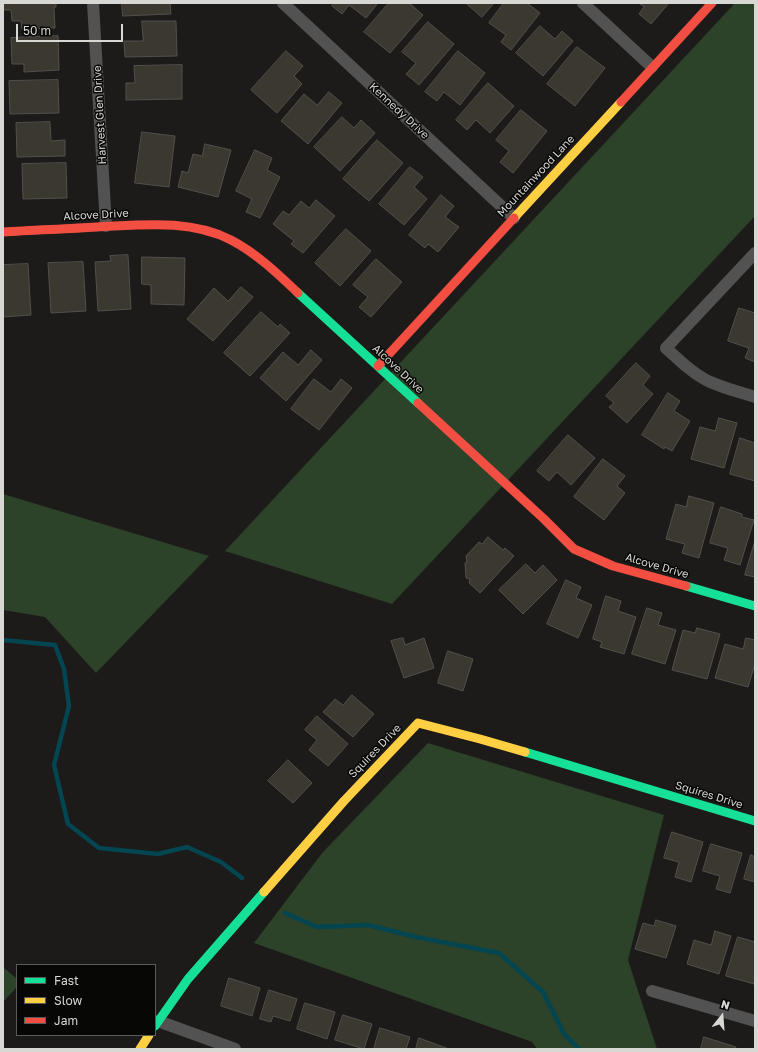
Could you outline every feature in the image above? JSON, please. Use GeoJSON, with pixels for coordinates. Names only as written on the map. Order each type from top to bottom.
{"type":"FeatureCollection","features":[{"type":"Feature","properties":{"kind":"street","name":"Harvest Glen Drive"},"geometry":{"type":"LineString","coordinates":[[93,3],[106,226]]}},
{"type":"Feature","properties":{"kind":"street","name":"Kennedy Drive"},"geometry":{"type":"LineString","coordinates":[[283,3],[514,218]]}},
{"type":"Feature","properties":{"kind":"street"},"geometry":{"type":"LineString","coordinates":[[582,3],[652,67]]}},
{"type":"Feature","properties":{"kind":"street","name":"Mountainwood Lane"},"geometry":{"type":"LineString","coordinates":[[378,366],[712,3]]}},
{"type":"Feature","properties":{"kind":"street","name":"Alcove Drive"},"geometry":{"type":"LineString","coordinates":[[3,232],[106,226],[175,224],[201,229],[234,242],[267,264],[574,549],[613,566],[755,606]]}},
{"type":"Feature","properties":{"kind":"street"},"geometry":{"type":"LineString","coordinates":[[755,253],[666,348],[687,368],[707,380],[755,397]]}},
{"type":"Feature","properties":{"kind":"street","name":"Squires Drive"},"geometry":{"type":"LineString","coordinates":[[156,1023],[188,979],[344,801],[418,723],[480,739],[755,821]]}},
{"type":"Feature","properties":{"kind":"street"},"geometry":{"type":"LineString","coordinates":[[652,991],[755,1021]]}},
{"type":"Feature","properties":{"kind":"street"},"geometry":{"type":"LineString","coordinates":[[156,1023],[235,1049]]}},
{"type":"Feature","properties":{"kind":"street"},"geometry":{"type":"LineString","coordinates":[[140,1049],[148,1036]]}},
{"type":"Feature","properties":{"kind":"green space"},"geometry":{"type":"Polygon","coordinates":[[[735,3],[755,3],[755,216],[392,604],[225,551],[735,3]]]}},
{"type":"Feature","properties":{"kind":"green space"},"geometry":{"type":"Polygon","coordinates":[[[3,494],[209,556],[96,673],[45,617],[3,610],[3,494]]]}},
{"type":"Feature","properties":{"kind":"green space"},"geometry":{"type":"Polygon","coordinates":[[[428,743],[664,815],[628,960],[657,1049],[537,1049],[532,1042],[254,943],[323,852],[428,743]]]}},
{"type":"Feature","properties":{"kind":"green space"},"geometry":{"type":"Polygon","coordinates":[[[3,967],[16,978],[16,988],[3,1002],[3,967]]]}},
{"type":"Feature","properties":{"kind":"building"},"geometry":{"type":"Polygon","coordinates":[[[3,3],[56,3],[56,7],[54,7],[55,28],[22,29],[21,21],[12,21],[11,10],[3,10],[3,3]]]}},
{"type":"Feature","properties":{"kind":"building"},"geometry":{"type":"Polygon","coordinates":[[[122,3],[170,3],[171,14],[123,16],[122,3]]]}},
{"type":"Feature","properties":{"kind":"building"},"geometry":{"type":"Polygon","coordinates":[[[334,3],[378,3],[366,18],[349,5],[342,14],[332,6],[334,3]]]}},
{"type":"Feature","properties":{"kind":"building"},"geometry":{"type":"Polygon","coordinates":[[[389,3],[409,3],[423,15],[390,53],[364,32],[389,3]]]}},
{"type":"Feature","properties":{"kind":"building"},"geometry":{"type":"Polygon","coordinates":[[[466,3],[494,3],[482,17],[466,3]]]}},
{"type":"Feature","properties":{"kind":"building"},"geometry":{"type":"Polygon","coordinates":[[[504,3],[527,3],[540,13],[511,50],[501,42],[506,35],[489,23],[504,3]]]}},
{"type":"Feature","properties":{"kind":"building"},"geometry":{"type":"Polygon","coordinates":[[[639,3],[669,3],[651,24],[639,14],[644,7],[639,3]]]}},
{"type":"Feature","properties":{"kind":"building"},"geometry":{"type":"Polygon","coordinates":[[[142,21],[176,21],[177,56],[125,57],[124,41],[143,41],[142,21]]]}},
{"type":"Feature","properties":{"kind":"building"},"geometry":{"type":"Polygon","coordinates":[[[428,22],[454,44],[419,85],[406,74],[416,63],[402,52],[428,22]]]}},
{"type":"Feature","properties":{"kind":"building"},"geometry":{"type":"Polygon","coordinates":[[[540,26],[555,39],[562,31],[573,41],[543,76],[516,53],[540,26]]]}},
{"type":"Feature","properties":{"kind":"building"},"geometry":{"type":"Polygon","coordinates":[[[58,36],[59,70],[24,72],[24,64],[12,64],[11,38],[58,36]]]}},
{"type":"Feature","properties":{"kind":"building"},"geometry":{"type":"Polygon","coordinates":[[[577,47],[605,68],[575,106],[547,84],[577,47]]]}},
{"type":"Feature","properties":{"kind":"building"},"geometry":{"type":"Polygon","coordinates":[[[286,51],[303,66],[294,76],[302,84],[277,113],[251,90],[286,51]]]}},
{"type":"Feature","properties":{"kind":"building"},"geometry":{"type":"Polygon","coordinates":[[[458,51],[485,73],[460,105],[444,92],[437,101],[425,92],[458,51]]]}},
{"type":"Feature","properties":{"kind":"building"},"geometry":{"type":"Polygon","coordinates":[[[182,65],[182,99],[126,100],[126,83],[135,83],[134,66],[182,65]]]}},
{"type":"Feature","properties":{"kind":"building"},"geometry":{"type":"Polygon","coordinates":[[[58,80],[59,113],[10,114],[9,81],[58,80]]]}},
{"type":"Feature","properties":{"kind":"building"},"geometry":{"type":"Polygon","coordinates":[[[488,83],[514,106],[490,133],[476,120],[467,130],[456,120],[488,83]]]}},
{"type":"Feature","properties":{"kind":"building"},"geometry":{"type":"Polygon","coordinates":[[[329,92],[342,103],[308,144],[281,121],[304,94],[317,105],[329,92]]]}},
{"type":"Feature","properties":{"kind":"building"},"geometry":{"type":"Polygon","coordinates":[[[521,110],[547,131],[513,173],[500,162],[509,151],[496,140],[521,110]]]}},
{"type":"Feature","properties":{"kind":"building"},"geometry":{"type":"Polygon","coordinates":[[[342,117],[354,128],[361,120],[375,133],[340,171],[314,147],[342,117]]]}},
{"type":"Feature","properties":{"kind":"building"},"geometry":{"type":"Polygon","coordinates":[[[50,122],[51,141],[65,140],[65,156],[17,157],[16,123],[50,122]]]}},
{"type":"Feature","properties":{"kind":"building"},"geometry":{"type":"Polygon","coordinates":[[[142,132],[175,136],[169,187],[135,183],[142,132]]]}},
{"type":"Feature","properties":{"kind":"building"},"geometry":{"type":"Polygon","coordinates":[[[377,140],[403,163],[369,201],[343,179],[377,140]]]}},
{"type":"Feature","properties":{"kind":"building"},"geometry":{"type":"Polygon","coordinates":[[[205,144],[231,150],[218,197],[178,187],[182,171],[188,173],[193,154],[202,156],[205,144]]]}},
{"type":"Feature","properties":{"kind":"building"},"geometry":{"type":"Polygon","coordinates":[[[255,150],[272,158],[267,170],[280,177],[260,218],[246,212],[252,199],[236,191],[255,150]]]}},
{"type":"Feature","properties":{"kind":"building"},"geometry":{"type":"Polygon","coordinates":[[[66,163],[67,198],[23,199],[22,164],[66,163]]]}},
{"type":"Feature","properties":{"kind":"building"},"geometry":{"type":"Polygon","coordinates":[[[410,167],[423,177],[414,187],[427,199],[404,225],[379,204],[410,167]]]}},
{"type":"Feature","properties":{"kind":"building"},"geometry":{"type":"Polygon","coordinates":[[[441,195],[454,206],[445,217],[459,227],[438,252],[428,244],[425,248],[409,235],[441,195]]]}},
{"type":"Feature","properties":{"kind":"building"},"geometry":{"type":"Polygon","coordinates":[[[316,200],[335,216],[303,253],[291,244],[294,241],[273,224],[283,211],[289,215],[301,201],[309,208],[316,200]]]}},
{"type":"Feature","properties":{"kind":"building"},"geometry":{"type":"Polygon","coordinates":[[[346,229],[371,251],[340,286],[315,263],[346,229]]]}},
{"type":"Feature","properties":{"kind":"building"},"geometry":{"type":"Polygon","coordinates":[[[128,255],[131,309],[98,311],[95,262],[111,261],[110,256],[128,255]]]}},
{"type":"Feature","properties":{"kind":"building"},"geometry":{"type":"Polygon","coordinates":[[[142,257],[185,258],[184,305],[151,304],[151,285],[142,284],[142,257]]]}},
{"type":"Feature","properties":{"kind":"building"},"geometry":{"type":"Polygon","coordinates":[[[376,259],[402,282],[371,317],[359,307],[368,297],[353,285],[376,259]]]}},
{"type":"Feature","properties":{"kind":"building"},"geometry":{"type":"Polygon","coordinates":[[[83,262],[86,311],[51,313],[48,263],[83,262]]]}},
{"type":"Feature","properties":{"kind":"building"},"geometry":{"type":"Polygon","coordinates":[[[28,264],[31,315],[3,317],[3,265],[28,264]]]}},
{"type":"Feature","properties":{"kind":"building"},"geometry":{"type":"Polygon","coordinates":[[[241,287],[253,297],[213,341],[187,319],[214,288],[228,301],[241,287]]]}},
{"type":"Feature","properties":{"kind":"building"},"geometry":{"type":"Polygon","coordinates":[[[739,308],[755,313],[755,362],[745,358],[749,348],[728,341],[739,308]]]}},
{"type":"Feature","properties":{"kind":"building"},"geometry":{"type":"Polygon","coordinates":[[[261,312],[278,327],[280,324],[290,333],[250,376],[224,353],[261,312]]]}},
{"type":"Feature","properties":{"kind":"building"},"geometry":{"type":"Polygon","coordinates":[[[311,350],[322,360],[286,401],[260,378],[283,352],[298,365],[311,350]]]}},
{"type":"Feature","properties":{"kind":"building"},"geometry":{"type":"Polygon","coordinates":[[[636,363],[650,376],[643,385],[653,394],[627,423],[609,407],[614,403],[606,396],[636,363]]]}},
{"type":"Feature","properties":{"kind":"building"},"geometry":{"type":"Polygon","coordinates":[[[314,379],[331,392],[341,379],[352,388],[319,430],[291,409],[314,379]]]}},
{"type":"Feature","properties":{"kind":"building"},"geometry":{"type":"Polygon","coordinates":[[[668,393],[680,401],[674,411],[690,421],[672,451],[665,447],[664,449],[642,435],[668,393]]]}},
{"type":"Feature","properties":{"kind":"building"},"geometry":{"type":"Polygon","coordinates":[[[719,418],[737,423],[724,468],[691,459],[700,427],[715,431],[719,418]]]}},
{"type":"Feature","properties":{"kind":"building"},"geometry":{"type":"Polygon","coordinates":[[[568,435],[595,458],[571,485],[557,472],[549,481],[537,471],[568,435]]]}},
{"type":"Feature","properties":{"kind":"building"},"geometry":{"type":"Polygon","coordinates":[[[740,438],[755,443],[755,481],[730,474],[740,438]]]}},
{"type":"Feature","properties":{"kind":"building"},"geometry":{"type":"Polygon","coordinates":[[[603,459],[625,476],[617,486],[625,493],[604,520],[574,497],[603,459]]]}},
{"type":"Feature","properties":{"kind":"building"},"geometry":{"type":"Polygon","coordinates":[[[689,496],[714,503],[699,558],[682,553],[685,544],[666,539],[676,504],[686,507],[689,496]]]}},
{"type":"Feature","properties":{"kind":"building"},"geometry":{"type":"Polygon","coordinates":[[[721,507],[742,514],[742,517],[754,520],[740,565],[724,560],[728,548],[710,543],[721,507]]]}},
{"type":"Feature","properties":{"kind":"building"},"geometry":{"type":"Polygon","coordinates":[[[488,537],[503,550],[505,548],[514,556],[480,593],[469,583],[470,579],[466,578],[466,556],[479,542],[482,544],[488,537]]]}},
{"type":"Feature","properties":{"kind":"building"},"geometry":{"type":"Polygon","coordinates":[[[755,541],[755,577],[745,575],[755,541]]]}},
{"type":"Feature","properties":{"kind":"building"},"geometry":{"type":"Polygon","coordinates":[[[526,564],[535,573],[543,565],[557,580],[523,614],[499,590],[526,564]]]}},
{"type":"Feature","properties":{"kind":"building"},"geometry":{"type":"Polygon","coordinates":[[[566,580],[581,587],[576,598],[592,605],[578,638],[547,624],[566,580]]]}},
{"type":"Feature","properties":{"kind":"building"},"geometry":{"type":"Polygon","coordinates":[[[606,596],[621,601],[618,611],[636,617],[624,654],[600,647],[602,642],[593,639],[606,596]]]}},
{"type":"Feature","properties":{"kind":"building"},"geometry":{"type":"Polygon","coordinates":[[[647,608],[662,613],[658,625],[676,630],[665,664],[632,654],[647,608]]]}},
{"type":"Feature","properties":{"kind":"building"},"geometry":{"type":"Polygon","coordinates":[[[697,628],[720,634],[707,679],[672,670],[683,630],[695,633],[697,628]]]}},
{"type":"Feature","properties":{"kind":"building"},"geometry":{"type":"Polygon","coordinates":[[[403,638],[405,645],[424,638],[434,668],[404,678],[391,641],[403,638]]]}},
{"type":"Feature","properties":{"kind":"building"},"geometry":{"type":"Polygon","coordinates":[[[746,638],[755,640],[755,664],[748,687],[715,678],[725,644],[743,649],[746,638]]]}},
{"type":"Feature","properties":{"kind":"building"},"geometry":{"type":"Polygon","coordinates":[[[448,651],[473,659],[463,691],[438,683],[448,651]]]}},
{"type":"Feature","properties":{"kind":"building"},"geometry":{"type":"Polygon","coordinates":[[[352,695],[374,714],[353,737],[323,712],[335,699],[343,705],[352,695]]]}},
{"type":"Feature","properties":{"kind":"building"},"geometry":{"type":"Polygon","coordinates":[[[317,716],[348,744],[328,766],[309,750],[317,740],[305,730],[317,716]]]}},
{"type":"Feature","properties":{"kind":"building"},"geometry":{"type":"Polygon","coordinates":[[[288,760],[312,783],[293,803],[268,781],[288,760]]]}},
{"type":"Feature","properties":{"kind":"building"},"geometry":{"type":"Polygon","coordinates":[[[672,832],[703,842],[691,882],[675,877],[679,862],[664,858],[672,832]]]}},
{"type":"Feature","properties":{"kind":"building"},"geometry":{"type":"Polygon","coordinates":[[[711,844],[742,853],[730,893],[716,889],[720,876],[703,871],[711,844]]]}},
{"type":"Feature","properties":{"kind":"building"},"geometry":{"type":"Polygon","coordinates":[[[751,855],[755,857],[755,882],[744,879],[751,855]]]}},
{"type":"Feature","properties":{"kind":"building"},"geometry":{"type":"Polygon","coordinates":[[[656,920],[676,926],[666,958],[635,949],[643,923],[654,926],[656,920]]]}},
{"type":"Feature","properties":{"kind":"building"},"geometry":{"type":"Polygon","coordinates":[[[715,931],[731,936],[719,974],[687,964],[694,940],[711,945],[715,931]]]}},
{"type":"Feature","properties":{"kind":"building"},"geometry":{"type":"Polygon","coordinates":[[[738,937],[755,942],[754,984],[726,976],[738,937]]]}},
{"type":"Feature","properties":{"kind":"building"},"geometry":{"type":"Polygon","coordinates":[[[229,978],[260,988],[252,1016],[221,1006],[229,978]]]}},
{"type":"Feature","properties":{"kind":"building"},"geometry":{"type":"Polygon","coordinates":[[[269,990],[297,999],[290,1021],[273,1016],[271,1022],[260,1019],[269,990]]]}},
{"type":"Feature","properties":{"kind":"building"},"geometry":{"type":"Polygon","coordinates":[[[305,1003],[335,1012],[327,1039],[297,1029],[305,1003]]]}},
{"type":"Feature","properties":{"kind":"building"},"geometry":{"type":"Polygon","coordinates":[[[343,1015],[372,1024],[364,1049],[335,1040],[343,1015]]]}},
{"type":"Feature","properties":{"kind":"building"},"geometry":{"type":"Polygon","coordinates":[[[380,1028],[410,1037],[406,1049],[374,1049],[380,1028]]]}},
{"type":"Feature","properties":{"kind":"building"},"geometry":{"type":"Polygon","coordinates":[[[704,1037],[736,1047],[735,1049],[701,1049],[704,1037]]]}},
{"type":"Feature","properties":{"kind":"building"},"geometry":{"type":"Polygon","coordinates":[[[419,1038],[449,1049],[416,1049],[419,1038]]]}},
{"type":"Feature","properties":{"kind":"waterway"},"geometry":{"type":"LineString","coordinates":[[3,640],[55,645],[64,669],[69,706],[54,765],[68,824],[99,848],[158,854],[187,847],[221,862],[242,878]]}},
{"type":"Feature","properties":{"kind":"waterway"},"geometry":{"type":"LineString","coordinates":[[285,913],[317,927],[368,925],[416,937],[499,953],[543,992],[564,1034],[579,1049]]}},
{"type":"Feature","properties":{"kind":"traffic: fast"},"geometry":{"type":"LineString","coordinates":[[298,293],[418,403]]}},
{"type":"Feature","properties":{"kind":"traffic: fast"},"geometry":{"type":"LineString","coordinates":[[686,586],[755,606]]}},
{"type":"Feature","properties":{"kind":"traffic: fast"},"geometry":{"type":"LineString","coordinates":[[525,752],[755,821]]}},
{"type":"Feature","properties":{"kind":"traffic: fast"},"geometry":{"type":"LineString","coordinates":[[156,1025],[188,979],[264,892]]}},
{"type":"Feature","properties":{"kind":"traffic: slow"},"geometry":{"type":"LineString","coordinates":[[514,218],[621,102]]}},
{"type":"Feature","properties":{"kind":"traffic: slow"},"geometry":{"type":"LineString","coordinates":[[264,892],[344,801],[418,723],[525,752]]}},
{"type":"Feature","properties":{"kind":"traffic: slow"},"geometry":{"type":"LineString","coordinates":[[140,1049],[148,1036]]}},
{"type":"Feature","properties":{"kind":"traffic: jam"},"geometry":{"type":"LineString","coordinates":[[621,102],[712,3]]}},
{"type":"Feature","properties":{"kind":"traffic: jam"},"geometry":{"type":"LineString","coordinates":[[378,366],[514,218]]}},
{"type":"Feature","properties":{"kind":"traffic: jam"},"geometry":{"type":"LineString","coordinates":[[3,232],[131,225],[166,225],[199,229],[215,233],[240,245],[266,264],[298,293]]}},
{"type":"Feature","properties":{"kind":"traffic: jam"},"geometry":{"type":"LineString","coordinates":[[418,403],[544,519],[574,549],[613,566],[686,586]]}}]}
